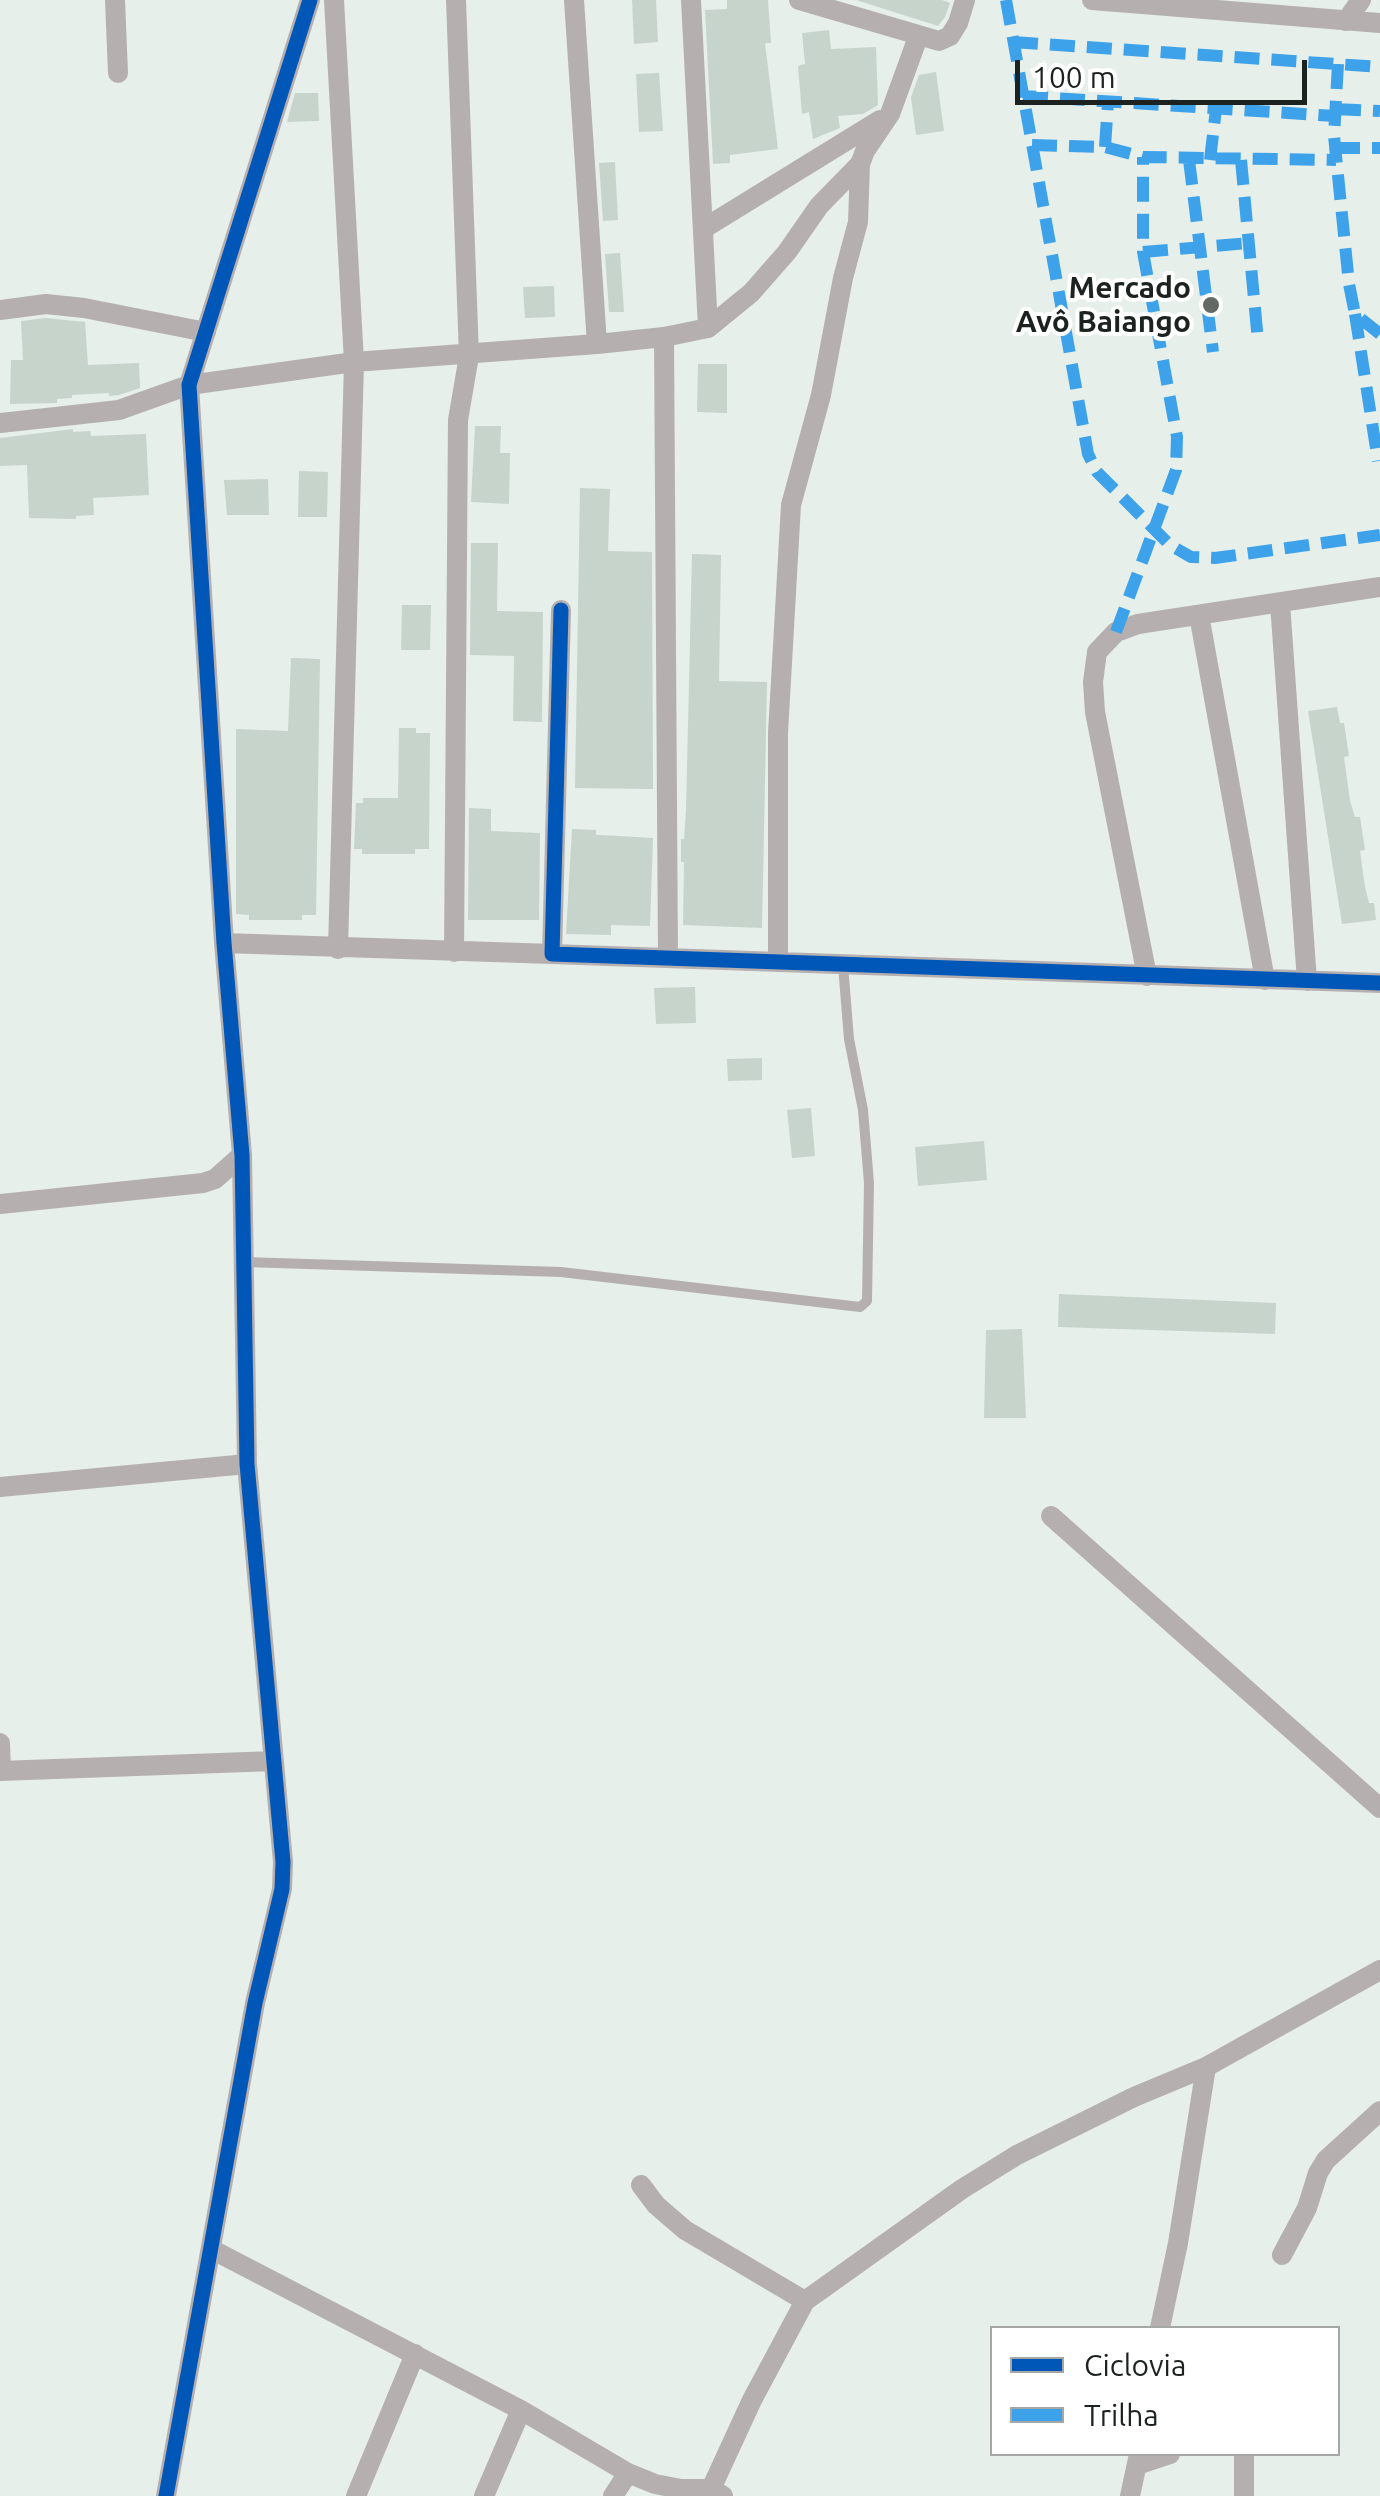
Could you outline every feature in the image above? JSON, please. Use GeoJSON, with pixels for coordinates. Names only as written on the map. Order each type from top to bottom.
{"type":"FeatureCollection","features":[{"type":"Feature","properties":{"kind":"street"},"geometry":{"type":"LineString","coordinates":[[115,0],[118,73]]}},
{"type":"Feature","properties":{"kind":"street"},"geometry":{"type":"LineString","coordinates":[[166,2496],[255,2003],[282,1889],[283,1862],[247,1464],[242,1155],[224,943],[189,385],[310,0]]}},
{"type":"Feature","properties":{"kind":"street"},"geometry":{"type":"LineString","coordinates":[[334,0],[354,362],[338,948]]}},
{"type":"Feature","properties":{"kind":"street"},"geometry":{"type":"LineString","coordinates":[[454,952],[458,420],[470,356],[456,0]]}},
{"type":"Feature","properties":{"kind":"street"},"geometry":{"type":"LineString","coordinates":[[574,0],[597,344]]}},
{"type":"Feature","properties":{"kind":"street"},"geometry":{"type":"LineString","coordinates":[[690,0],[708,328]]}},
{"type":"Feature","properties":{"kind":"street"},"geometry":{"type":"LineString","coordinates":[[799,0],[840,6],[918,37],[939,41],[950,36],[965,0]]}},
{"type":"Feature","properties":{"kind":"street"},"geometry":{"type":"LineString","coordinates":[[1092,0],[1181,3],[1380,23]]}},
{"type":"Feature","properties":{"kind":"street"},"geometry":{"type":"LineString","coordinates":[[1346,22],[1361,0]]}},
{"type":"Feature","properties":{"kind":"street"},"geometry":{"type":"LineString","coordinates":[[0,423],[119,410],[189,385],[354,362],[597,344],[708,328],[751,293],[862,158],[890,114],[918,37]]}},
{"type":"Feature","properties":{"kind":"street"},"geometry":{"type":"LineString","coordinates":[[703,229],[890,114]]}},
{"type":"Feature","properties":{"kind":"street"},"geometry":{"type":"LineString","coordinates":[[797,172],[862,158]]}},
{"type":"Feature","properties":{"kind":"street"},"geometry":{"type":"LineString","coordinates":[[778,960],[778,733],[792,505],[858,222],[862,158]]}},
{"type":"Feature","properties":{"kind":"street"},"geometry":{"type":"LineString","coordinates":[[0,310],[46,304],[84,308],[206,332]]}},
{"type":"Feature","properties":{"kind":"street"},"geometry":{"type":"LineString","coordinates":[[664,337],[668,958]]}},
{"type":"Feature","properties":{"kind":"street"},"geometry":{"type":"LineString","coordinates":[[1148,976],[1095,712],[1097,652],[1116,632],[1138,624],[1380,587]]}},
{"type":"Feature","properties":{"kind":"street"},"geometry":{"type":"LineString","coordinates":[[1280,603],[1307,981]]}},
{"type":"Feature","properties":{"kind":"street"},"geometry":{"type":"LineString","coordinates":[[552,954],[561,610]]}},
{"type":"Feature","properties":{"kind":"street"},"geometry":{"type":"LineString","coordinates":[[1198,615],[1265,980]]}},
{"type":"Feature","properties":{"kind":"street"},"geometry":{"type":"LineString","coordinates":[[224,943],[1380,983]]}},
{"type":"Feature","properties":{"kind":"street"},"geometry":{"type":"LineString","coordinates":[[0,1204],[203,1183],[216,1179],[242,1155]]}},
{"type":"Feature","properties":{"kind":"street"},"geometry":{"type":"LineString","coordinates":[[0,1487],[247,1464]]}},
{"type":"Feature","properties":{"kind":"street"},"geometry":{"type":"LineString","coordinates":[[1050,1516],[1380,1808]]}},
{"type":"Feature","properties":{"kind":"street"},"geometry":{"type":"LineString","coordinates":[[0,1743],[1,1771],[274,1761]]}},
{"type":"Feature","properties":{"kind":"street"},"geometry":{"type":"LineString","coordinates":[[210,2249],[521,2410],[628,2472],[668,2486],[717,2493],[752,2400],[805,2301],[962,2189],[1017,2156],[1134,2097],[1206,2067],[1380,1970]]}},
{"type":"Feature","properties":{"kind":"street"},"geometry":{"type":"LineString","coordinates":[[1160,2326],[1206,2067]]}},
{"type":"Feature","properties":{"kind":"street"},"geometry":{"type":"LineString","coordinates":[[1282,2256],[1326,2160],[1380,2111]]}},
{"type":"Feature","properties":{"kind":"street"},"geometry":{"type":"LineString","coordinates":[[641,2185],[656,2205],[685,2230],[805,2301]]}},
{"type":"Feature","properties":{"kind":"street"},"geometry":{"type":"LineString","coordinates":[[356,2496],[415,2354]]}},
{"type":"Feature","properties":{"kind":"street"},"geometry":{"type":"LineString","coordinates":[[484,2496],[521,2410]]}},
{"type":"Feature","properties":{"kind":"street"},"geometry":{"type":"LineString","coordinates":[[1244,2456],[1244,2496]]}},
{"type":"Feature","properties":{"kind":"street"},"geometry":{"type":"LineString","coordinates":[[1130,2496],[1138,2459]]}},
{"type":"Feature","properties":{"kind":"street"},"geometry":{"type":"LineString","coordinates":[[613,2496],[628,2472]]}},
{"type":"Feature","properties":{"kind":"lane"},"geometry":{"type":"LineString","coordinates":[[244,1262],[561,1272],[860,1307],[867,1301],[869,1183],[863,1110],[849,1039],[842,965]]}},
{"type":"Feature","properties":{"kind":"building"},"geometry":{"type":"Polygon","coordinates":[[[632,0],[656,0],[658,42],[634,44],[632,0]]]}},
{"type":"Feature","properties":{"kind":"building"},"geometry":{"type":"Polygon","coordinates":[[[727,0],[768,0],[771,43],[765,43],[778,149],[730,155],[730,163],[713,164],[705,10],[727,9],[727,0]]]}},
{"type":"Feature","properties":{"kind":"building"},"geometry":{"type":"Polygon","coordinates":[[[856,0],[942,0],[950,3],[938,26],[856,0]]]}},
{"type":"Feature","properties":{"kind":"building"},"geometry":{"type":"Polygon","coordinates":[[[829,30],[831,49],[876,47],[878,105],[863,114],[838,116],[840,128],[813,139],[809,112],[802,114],[798,66],[805,64],[802,33],[829,30]]]}},
{"type":"Feature","properties":{"kind":"building"},"geometry":{"type":"Polygon","coordinates":[[[936,72],[944,131],[916,135],[911,97],[919,75],[936,72]]]}},
{"type":"Feature","properties":{"kind":"building"},"geometry":{"type":"Polygon","coordinates":[[[659,73],[663,131],[639,132],[636,74],[659,73]]]}},
{"type":"Feature","properties":{"kind":"building"},"geometry":{"type":"Polygon","coordinates":[[[295,93],[318,93],[319,121],[287,122],[295,93]]]}},
{"type":"Feature","properties":{"kind":"building"},"geometry":{"type":"Polygon","coordinates":[[[615,162],[618,220],[603,221],[599,163],[615,162]]]}},
{"type":"Feature","properties":{"kind":"building"},"geometry":{"type":"Polygon","coordinates":[[[620,253],[624,312],[609,312],[605,254],[620,253]]]}},
{"type":"Feature","properties":{"kind":"building"},"geometry":{"type":"Polygon","coordinates":[[[554,286],[555,317],[525,318],[523,287],[554,286]]]}},
{"type":"Feature","properties":{"kind":"building"},"geometry":{"type":"Polygon","coordinates":[[[46,318],[85,322],[88,365],[139,363],[140,388],[119,395],[72,395],[57,399],[57,403],[10,404],[11,360],[23,360],[21,321],[46,318]]]}},
{"type":"Feature","properties":{"kind":"building"},"geometry":{"type":"Polygon","coordinates":[[[698,364],[727,364],[727,413],[697,412],[698,364]]]}},
{"type":"Feature","properties":{"kind":"building"},"geometry":{"type":"Polygon","coordinates":[[[475,426],[501,426],[500,453],[510,453],[509,504],[471,502],[475,426]]]}},
{"type":"Feature","properties":{"kind":"building"},"geometry":{"type":"Polygon","coordinates":[[[73,429],[90,431],[91,436],[146,434],[149,495],[93,498],[94,515],[76,519],[29,518],[27,465],[0,466],[0,438],[73,429]]]}},
{"type":"Feature","properties":{"kind":"building"},"geometry":{"type":"Polygon","coordinates":[[[299,471],[328,472],[327,517],[298,517],[299,471]]]}},
{"type":"Feature","properties":{"kind":"building"},"geometry":{"type":"Polygon","coordinates":[[[268,479],[269,515],[227,515],[224,480],[268,479]]]}},
{"type":"Feature","properties":{"kind":"building"},"geometry":{"type":"Polygon","coordinates":[[[580,488],[610,489],[608,551],[652,552],[653,789],[575,788],[580,488]]]}},
{"type":"Feature","properties":{"kind":"building"},"geometry":{"type":"Polygon","coordinates":[[[471,543],[498,543],[497,611],[543,612],[542,722],[513,721],[514,656],[470,655],[471,543]]]}},
{"type":"Feature","properties":{"kind":"building"},"geometry":{"type":"Polygon","coordinates":[[[692,554],[721,555],[719,681],[767,682],[762,928],[683,925],[681,839],[686,810],[692,554]]]}},
{"type":"Feature","properties":{"kind":"building"},"geometry":{"type":"Polygon","coordinates":[[[402,605],[431,605],[430,650],[401,650],[402,605]]]}},
{"type":"Feature","properties":{"kind":"building"},"geometry":{"type":"Polygon","coordinates":[[[291,658],[320,659],[316,915],[302,915],[302,920],[249,920],[249,915],[236,914],[236,729],[288,731],[291,658]]]}},
{"type":"Feature","properties":{"kind":"building"},"geometry":{"type":"Polygon","coordinates":[[[1337,707],[1349,756],[1344,757],[1350,801],[1355,817],[1360,817],[1365,887],[1369,903],[1374,903],[1376,920],[1342,924],[1308,711],[1337,707]]]}},
{"type":"Feature","properties":{"kind":"building"},"geometry":{"type":"Polygon","coordinates":[[[399,728],[430,733],[429,849],[415,849],[415,854],[362,854],[362,849],[354,849],[356,803],[363,803],[363,798],[398,798],[399,728]]]}},
{"type":"Feature","properties":{"kind":"building"},"geometry":{"type":"Polygon","coordinates":[[[469,808],[491,809],[491,831],[540,833],[539,920],[468,920],[469,808]]]}},
{"type":"Feature","properties":{"kind":"building"},"geometry":{"type":"Polygon","coordinates":[[[572,829],[596,830],[596,835],[653,838],[650,926],[611,925],[611,935],[566,934],[572,829]]]}},
{"type":"Feature","properties":{"kind":"building"},"geometry":{"type":"Polygon","coordinates":[[[695,987],[696,1023],[656,1024],[654,988],[695,987]]]}},
{"type":"Feature","properties":{"kind":"building"},"geometry":{"type":"Polygon","coordinates":[[[762,1058],[762,1080],[728,1081],[727,1059],[762,1058]]]}},
{"type":"Feature","properties":{"kind":"building"},"geometry":{"type":"Polygon","coordinates":[[[811,1108],[815,1156],[792,1158],[787,1110],[811,1108]]]}},
{"type":"Feature","properties":{"kind":"building"},"geometry":{"type":"Polygon","coordinates":[[[984,1141],[987,1180],[918,1186],[915,1147],[984,1141]]]}},
{"type":"Feature","properties":{"kind":"building"},"geometry":{"type":"Polygon","coordinates":[[[1059,1294],[1276,1303],[1275,1334],[1058,1327],[1059,1294]]]}},
{"type":"Feature","properties":{"kind":"building"},"geometry":{"type":"Polygon","coordinates":[[[1022,1329],[1026,1418],[984,1418],[986,1330],[1022,1329]]]}},
{"type":"Feature","properties":{"kind":"marked path"},"geometry":{"type":"LineString","coordinates":[[1006,0],[1088,454],[1097,472],[1170,545],[1191,557],[1215,558],[1380,535]]}},
{"type":"Feature","properties":{"kind":"marked path"},"geometry":{"type":"LineString","coordinates":[[1013,42],[1380,67]]}},
{"type":"Feature","properties":{"kind":"marked path"},"geometry":{"type":"LineString","coordinates":[[1338,64],[1334,136],[1349,284],[1355,314],[1380,334]]}},
{"type":"Feature","properties":{"kind":"marked path"},"geometry":{"type":"LineString","coordinates":[[1023,96],[1335,116]]}},
{"type":"Feature","properties":{"kind":"marked path"},"geometry":{"type":"LineString","coordinates":[[1105,147],[1108,102]]}},
{"type":"Feature","properties":{"kind":"marked path"},"geometry":{"type":"LineString","coordinates":[[1210,160],[1216,109]]}},
{"type":"Feature","properties":{"kind":"marked path"},"geometry":{"type":"LineString","coordinates":[[1336,109],[1380,111]]}},
{"type":"Feature","properties":{"kind":"marked path"},"geometry":{"type":"LineString","coordinates":[[1032,145],[1105,147],[1143,157],[1336,160]]}},
{"type":"Feature","properties":{"kind":"marked path"},"geometry":{"type":"LineString","coordinates":[[1335,148],[1380,148]]}},
{"type":"Feature","properties":{"kind":"marked path"},"geometry":{"type":"LineString","coordinates":[[1116,632],[1176,470],[1177,437],[1143,252],[1143,157]]}},
{"type":"Feature","properties":{"kind":"marked path"},"geometry":{"type":"LineString","coordinates":[[1189,160],[1213,352]]}},
{"type":"Feature","properties":{"kind":"marked path"},"geometry":{"type":"LineString","coordinates":[[1241,160],[1258,341]]}},
{"type":"Feature","properties":{"kind":"marked path"},"geometry":{"type":"LineString","coordinates":[[1143,252],[1249,243]]}},
{"type":"Feature","properties":{"kind":"marked path"},"geometry":{"type":"LineString","coordinates":[[1355,314],[1378,461]]}},
{"type":"Feature","properties":{"kind":"cycle path"},"geometry":{"type":"LineString","coordinates":[[166,2496],[255,2003],[282,1889],[283,1862],[247,1464],[242,1155],[224,943],[189,385],[310,0]]}},
{"type":"Feature","properties":{"kind":"cycle path"},"geometry":{"type":"LineString","coordinates":[[561,610],[552,954],[1380,983]]}},
{"type":"Feature","properties":{"kind":"place","name":"Mercado Avô Baiango"},"geometry":{"type":"Point","coordinates":[1211,305]}}]}
